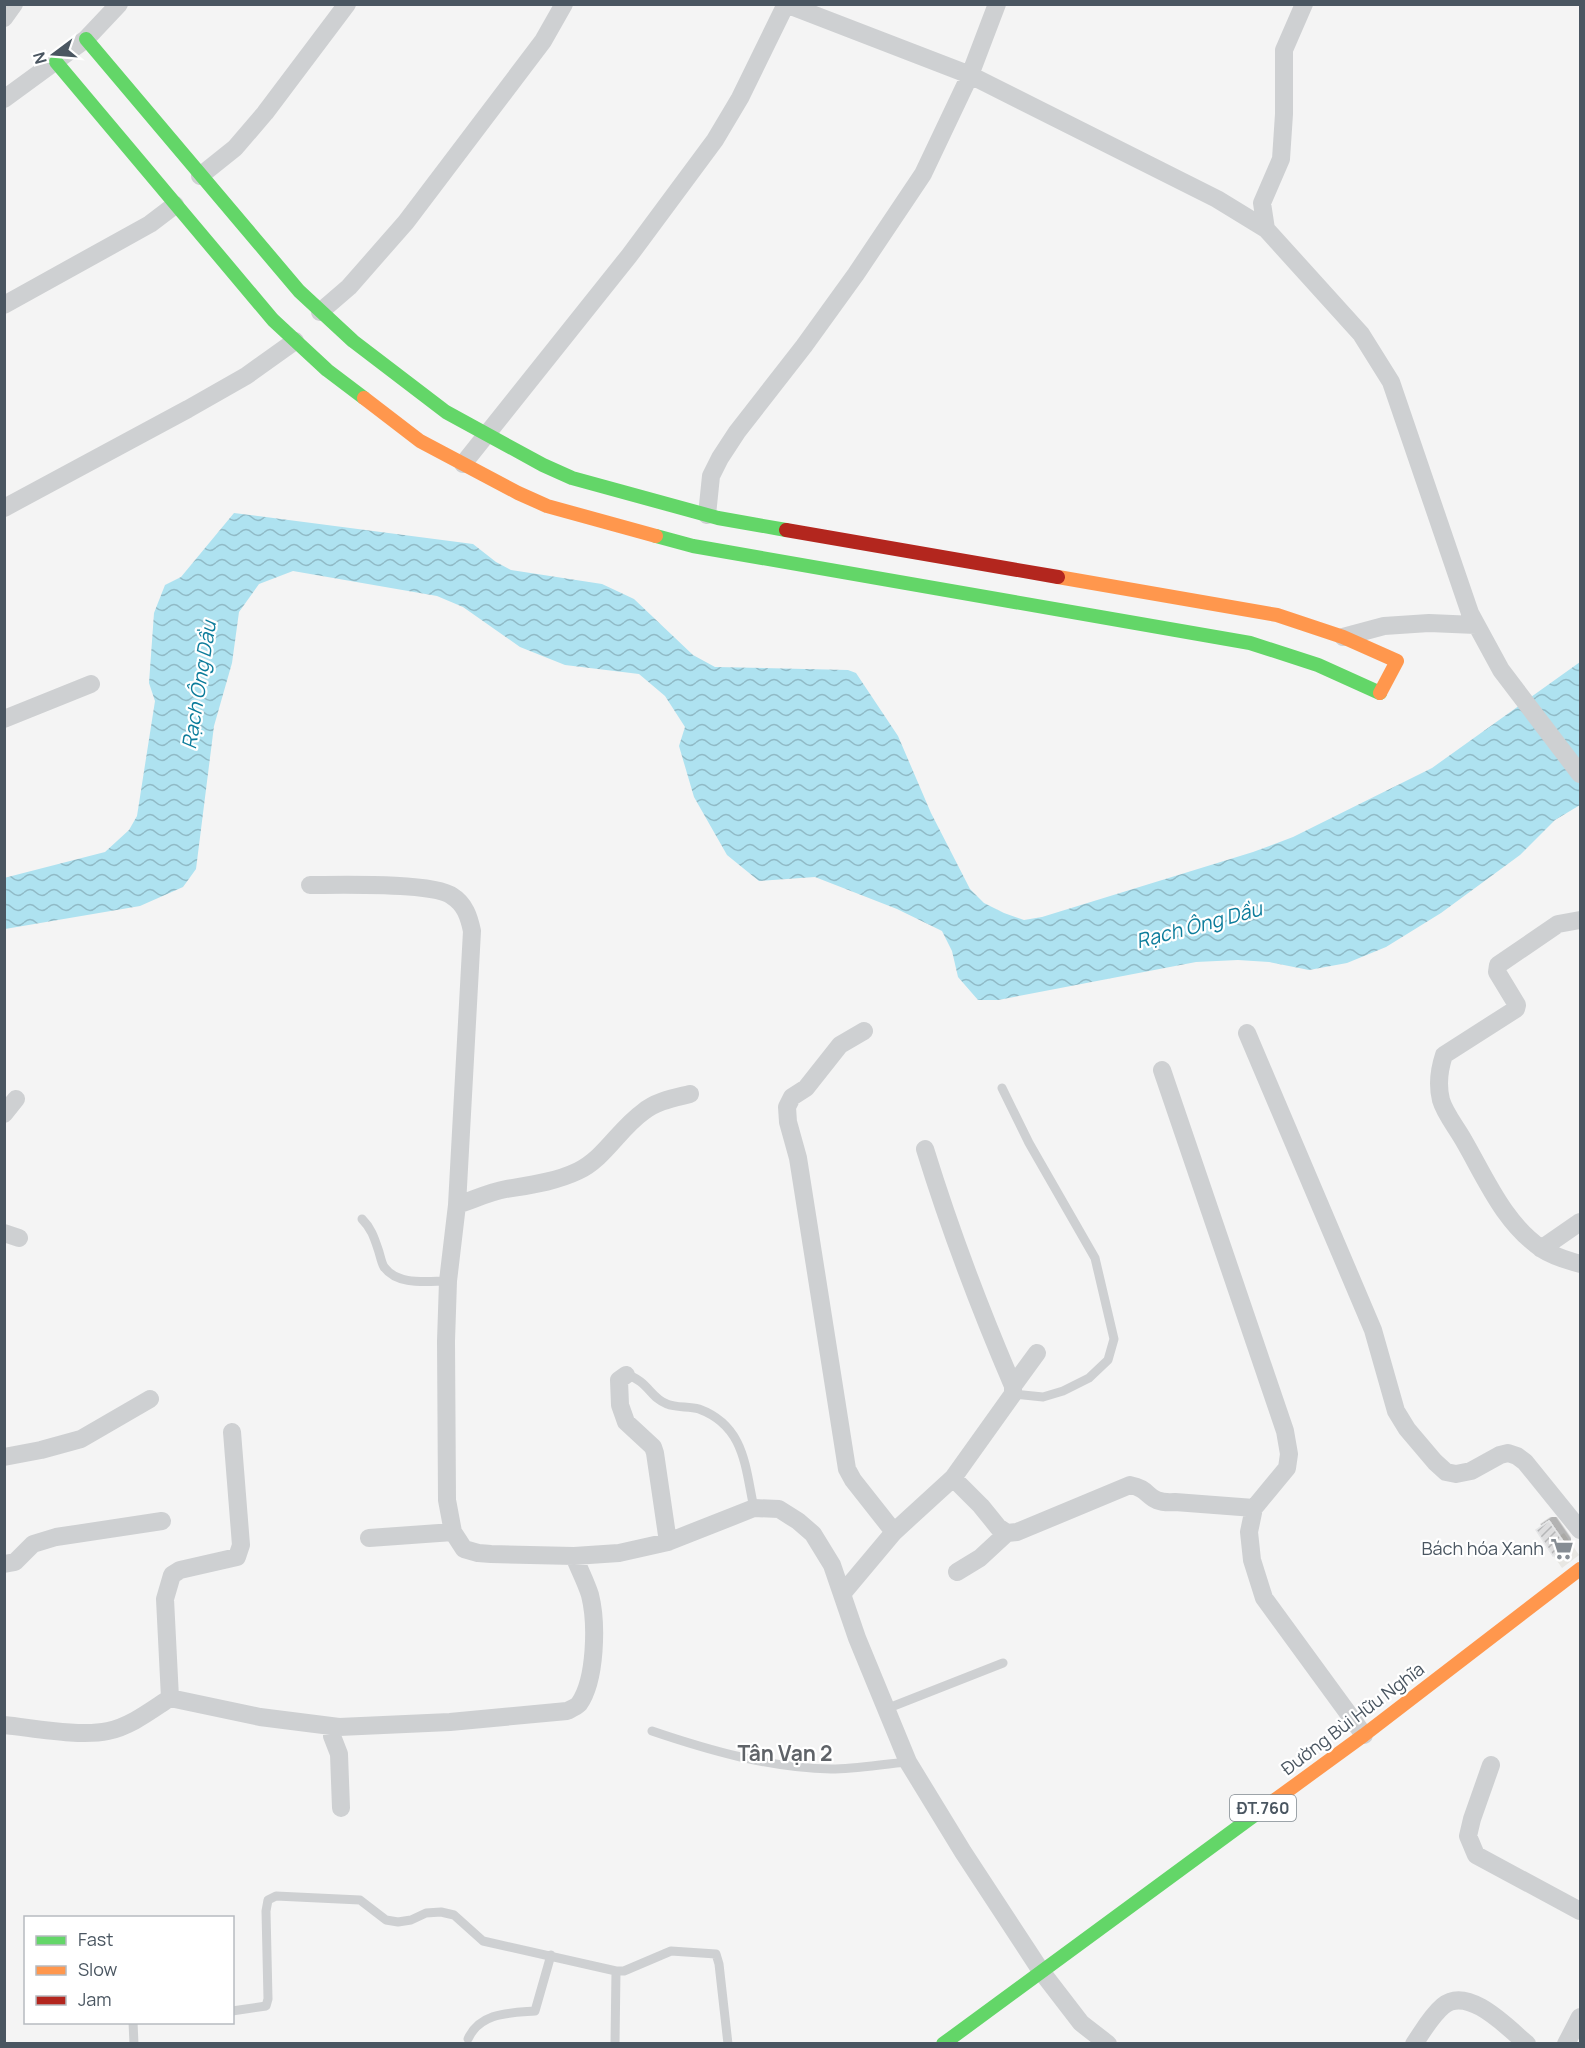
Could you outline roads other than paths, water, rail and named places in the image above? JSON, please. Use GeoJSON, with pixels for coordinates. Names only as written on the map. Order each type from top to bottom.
{"type":"FeatureCollection","features":[{"type":"Feature","properties":{"kind":"street"},"geometry":{"type":"LineString","coordinates":[[4,18],[14,4]]}},
{"type":"Feature","properties":{"kind":"street"},"geometry":{"type":"LineString","coordinates":[[4,99],[86,39],[119,4]]}},
{"type":"Feature","properties":{"kind":"street"},"geometry":{"type":"LineString","coordinates":[[200,176],[235,147],[265,113],[347,4]]}},
{"type":"Feature","properties":{"kind":"street"},"geometry":{"type":"LineString","coordinates":[[320,312],[349,287],[406,222],[543,41],[564,4]]}},
{"type":"Feature","properties":{"kind":"street"},"geometry":{"type":"LineString","coordinates":[[707,515],[711,476],[720,458],[737,432],[817,328],[896,216],[922,174],[970,75],[997,4]]}},
{"type":"Feature","properties":{"kind":"street"},"geometry":{"type":"LineString","coordinates":[[1266,229],[1262,203],[1281,159],[1284,50],[1304,4]]}},
{"type":"Feature","properties":{"kind":"street"},"geometry":{"type":"LineString","coordinates":[[463,464],[629,256],[715,140],[740,98],[786,5],[970,75],[1217,199],[1266,229],[1361,334],[1391,382],[1470,614],[1501,670],[1581,774]]}},
{"type":"Feature","properties":{"kind":"street"},"geometry":{"type":"LineString","coordinates":[[56,62],[273,320],[295,341],[327,370],[412,435],[531,500],[693,546],[1250,643],[1318,665],[1379,694],[1397,661],[1343,637],[1276,615],[707,515],[572,478],[543,465],[438,406],[353,341],[320,312],[299,291],[200,176],[86,39]]}},
{"type":"Feature","properties":{"kind":"street"},"geometry":{"type":"LineString","coordinates":[[4,305],[150,224],[175,205]]}},
{"type":"Feature","properties":{"kind":"street"},"geometry":{"type":"LineString","coordinates":[[4,508],[246,376],[295,341]]}},
{"type":"Feature","properties":{"kind":"street"},"geometry":{"type":"LineString","coordinates":[[1178,631],[1180,598]]}},
{"type":"Feature","properties":{"kind":"street"},"geometry":{"type":"LineString","coordinates":[[1343,637],[1383,626],[1429,623],[1476,625]]}},
{"type":"Feature","properties":{"kind":"street"},"geometry":{"type":"LineString","coordinates":[[4,719],[92,684]]}},
{"type":"Feature","properties":{"kind":"street"},"geometry":{"type":"LineString","coordinates":[[310,885],[420,887],[451,895],[468,912],[472,931],[457,1205],[448,1281],[446,1341],[447,1500],[453,1532],[464,1549],[478,1553],[574,1556],[619,1553],[668,1542],[754,1508],[779,1509],[798,1521],[813,1534],[832,1565],[857,1638],[908,1762],[963,1852],[1041,1971],[1081,2023],[1108,2043]]}},
{"type":"Feature","properties":{"kind":"street"},"geometry":{"type":"LineString","coordinates":[[1581,920],[1558,924],[1497,965],[1497,972],[1517,1005],[1516,1009],[1444,1055],[1439,1069],[1438,1082],[1442,1103],[1493,1196],[1527,1237],[1541,1249],[1556,1258],[1581,1264]]}},
{"type":"Feature","properties":{"kind":"street"},"geometry":{"type":"LineString","coordinates":[[864,1031],[840,1045],[806,1088],[792,1097],[787,1107],[788,1122],[798,1158],[847,1469],[894,1532]]}},
{"type":"Feature","properties":{"kind":"street"},"geometry":{"type":"LineString","coordinates":[[1247,1033],[1373,1330],[1396,1411],[1407,1429],[1446,1472],[1456,1474],[1471,1471],[1508,1453],[1517,1456],[1525,1462],[1581,1530]]}},
{"type":"Feature","properties":{"kind":"street"},"geometry":{"type":"LineString","coordinates":[[1162,1070],[1285,1431],[1289,1454],[1287,1468],[1254,1508],[1249,1532],[1252,1560],[1263,1598],[1364,1735]]}},
{"type":"Feature","properties":{"kind":"street"},"geometry":{"type":"LineString","coordinates":[[457,1205],[503,1189],[531,1186],[579,1171],[602,1154],[620,1132],[643,1111],[661,1102],[690,1094]]}},
{"type":"Feature","properties":{"kind":"street"},"geometry":{"type":"LineString","coordinates":[[4,1114],[16,1099]]}},
{"type":"Feature","properties":{"kind":"street"},"geometry":{"type":"LineString","coordinates":[[925,1149],[942,1205],[1013,1390]]}},
{"type":"Feature","properties":{"kind":"street"},"geometry":{"type":"LineString","coordinates":[[1541,1249],[1581,1222]]}},
{"type":"Feature","properties":{"kind":"street"},"geometry":{"type":"LineString","coordinates":[[842,1594],[894,1532],[953,1478],[1037,1353]]}},
{"type":"Feature","properties":{"kind":"street"},"geometry":{"type":"LineString","coordinates":[[626,1375],[619,1380],[620,1404],[626,1422],[653,1447],[668,1542]]}},
{"type":"Feature","properties":{"kind":"street"},"geometry":{"type":"LineString","coordinates":[[4,1457],[81,1439],[150,1399]]}},
{"type":"Feature","properties":{"kind":"street"},"geometry":{"type":"LineString","coordinates":[[170,1698],[165,1599],[172,1575],[180,1570],[237,1557],[242,1545],[232,1432]]}},
{"type":"Feature","properties":{"kind":"street"},"geometry":{"type":"LineString","coordinates":[[953,1478],[998,1527],[1007,1533]]}},
{"type":"Feature","properties":{"kind":"street"},"geometry":{"type":"LineString","coordinates":[[957,1572],[980,1558],[1007,1533],[1017,1532],[1130,1485],[1141,1487],[1153,1500],[1162,1503],[1254,1508]]}},
{"type":"Feature","properties":{"kind":"street"},"geometry":{"type":"LineString","coordinates":[[4,1564],[15,1562],[33,1544],[57,1537],[162,1521]]}},
{"type":"Feature","properties":{"kind":"street"},"geometry":{"type":"LineString","coordinates":[[369,1538],[453,1532]]}},
{"type":"Feature","properties":{"kind":"street"},"geometry":{"type":"LineString","coordinates":[[4,1725],[82,1732],[106,1731],[123,1726],[170,1698],[260,1717],[332,1726],[450,1722],[567,1711],[578,1706],[587,1686],[592,1660],[594,1613],[589,1593],[574,1556]]}},
{"type":"Feature","properties":{"kind":"street","name":"Đường Bùi Hữu Nghĩa"},"geometry":{"type":"LineString","coordinates":[[943,2043],[1364,1735],[1581,1569]]}},
{"type":"Feature","properties":{"kind":"street"},"geometry":{"type":"LineString","coordinates":[[332,1726],[332,1736],[339,1754],[341,1808]]}},
{"type":"Feature","properties":{"kind":"street"},"geometry":{"type":"LineString","coordinates":[[1491,1765],[1468,1836],[1476,1855],[1581,1911]]}},
{"type":"Feature","properties":{"kind":"street"},"geometry":{"type":"LineString","coordinates":[[1414,2043],[1444,2005],[1456,2000],[1471,2001],[1527,2043]]}},
{"type":"Feature","properties":{"kind":"street"},"geometry":{"type":"LineString","coordinates":[[1566,2043],[1581,2017]]}},
{"type":"Feature","properties":{"kind":"lane"},"geometry":{"type":"LineString","coordinates":[[1002,1088],[1029,1143],[1095,1258],[1114,1339],[1108,1360],[1089,1378],[1063,1391],[1042,1397],[1013,1390]]}},
{"type":"Feature","properties":{"kind":"lane"},"geometry":{"type":"LineString","coordinates":[[362,1219],[369,1226],[383,1265],[391,1274],[399,1279],[415,1281],[448,1281]]}},
{"type":"Feature","properties":{"kind":"lane"},"geometry":{"type":"LineString","coordinates":[[626,1375],[638,1378],[666,1404],[696,1408],[718,1418],[732,1432],[741,1449],[754,1508]]}},
{"type":"Feature","properties":{"kind":"lane"},"geometry":{"type":"LineString","coordinates":[[886,1709],[1003,1663]]}},
{"type":"Feature","properties":{"kind":"lane"},"geometry":{"type":"LineString","coordinates":[[652,1731],[691,1744],[778,1763],[831,1769],[908,1762]]}},
{"type":"Feature","properties":{"kind":"lane"},"geometry":{"type":"LineString","coordinates":[[234,2011],[266,2006],[268,1999],[266,1911],[268,1900],[276,1896],[360,1900],[386,1920],[398,1922],[411,1920],[426,1913],[441,1912],[454,1915],[483,1941],[497,1946],[551,1955],[616,1971],[624,1971],[671,1951],[716,1954],[728,2043]]}},
{"type":"Feature","properties":{"kind":"lane"},"geometry":{"type":"LineString","coordinates":[[468,2039],[472,2031],[485,2020],[508,2012],[535,2011],[551,1955]]}},
{"type":"Feature","properties":{"kind":"lane"},"geometry":{"type":"LineString","coordinates":[[615,2043],[616,1971]]}},
{"type":"Feature","properties":{"kind":"lane"},"geometry":{"type":"LineString","coordinates":[[133,2024],[134,2043]]}},
{"type":"Feature","properties":{"kind":"water","name":"Rạch Ông Dầu"},"geometry":{"type":"Polygon","coordinates":[[[234,513],[473,544],[496,562],[511,570],[602,584],[634,599],[693,655],[715,667],[848,670],[856,673],[898,736],[931,813],[970,889],[984,903],[1024,920],[1042,917],[1253,852],[1293,837],[1432,768],[1580,662],[1580,805],[1555,820],[1520,855],[1441,913],[1386,947],[1347,963],[1309,970],[1269,962],[1238,960],[1196,962],[998,1000],[978,1000],[958,977],[952,951],[942,931],[897,909],[815,877],[759,881],[727,855],[694,797],[679,746],[685,727],[665,696],[639,674],[565,665],[520,647],[463,607],[437,596],[293,571],[259,584],[239,612],[232,663],[214,726],[196,869],[183,887],[140,906],[5,929],[4,878],[105,852],[129,830],[137,816],[155,701],[149,683],[154,613],[165,585],[181,577],[234,513]]]}},
{"type":"Feature","properties":{"kind":"place","name":"Bách hóa Xanh"},"geometry":{"type":"Point","coordinates":[1562,1549]}},
{"type":"Feature","properties":{"kind":"district","name":"Tân Vạn 2"},"geometry":{"type":"Point","coordinates":[785,1754]}}]}
